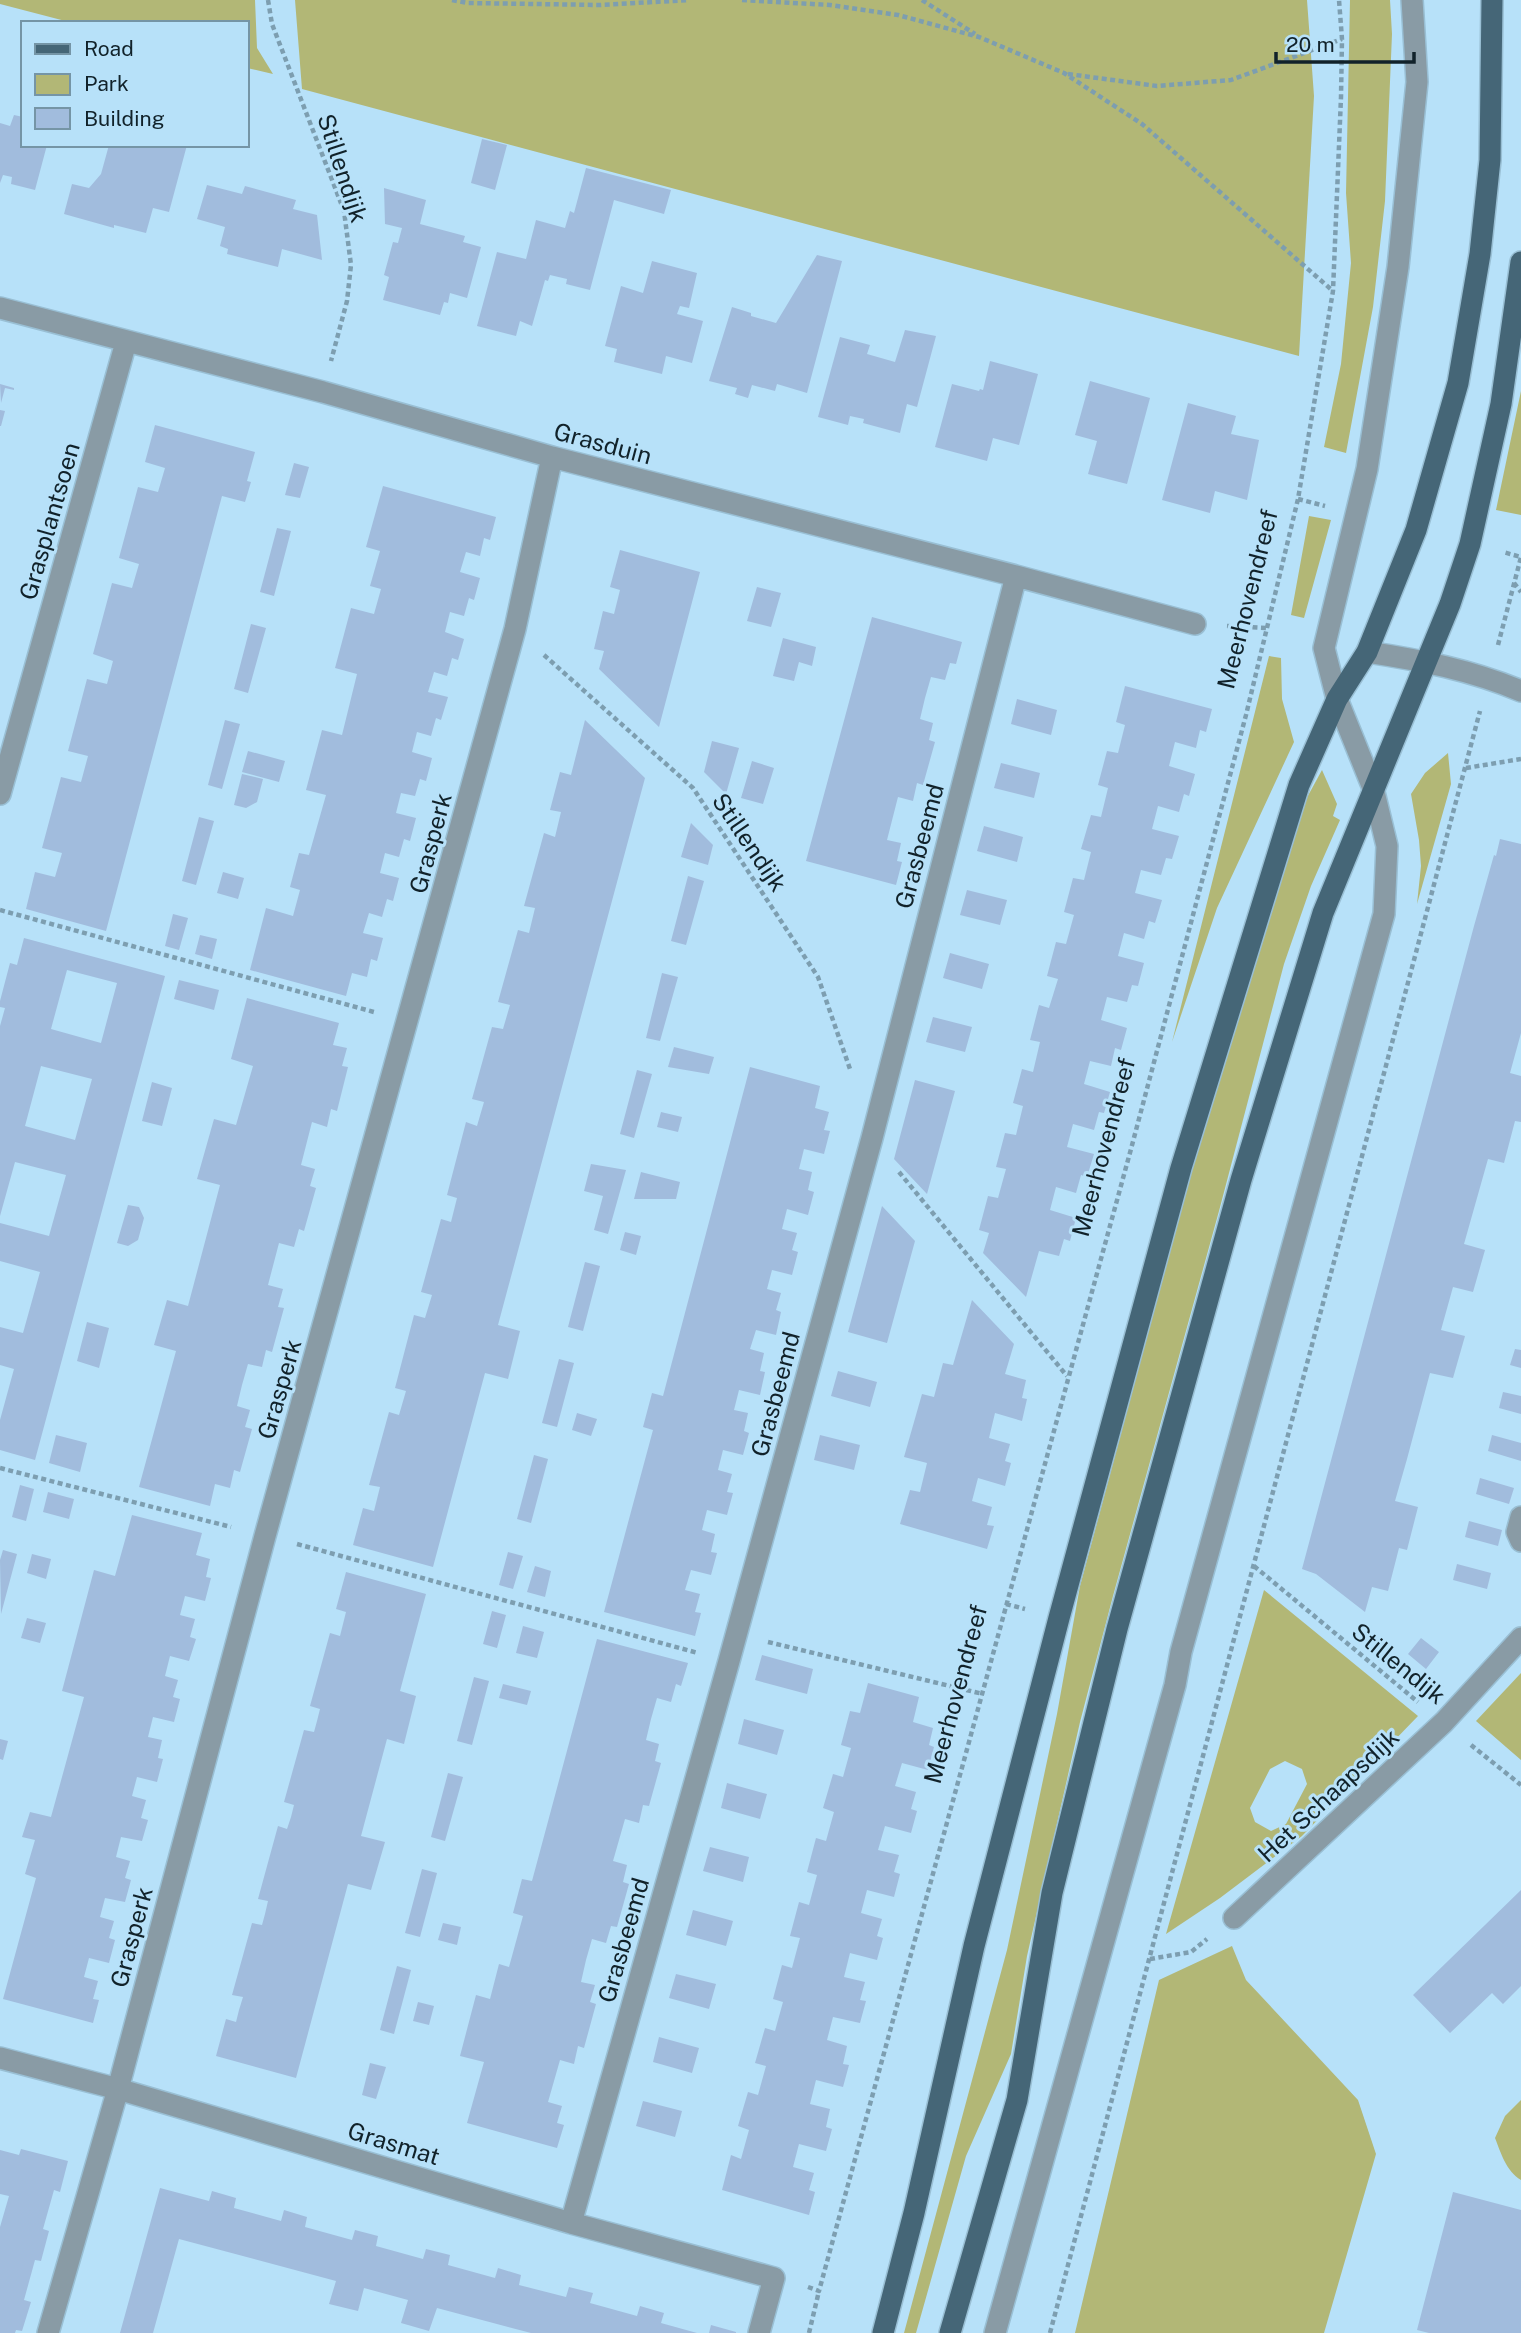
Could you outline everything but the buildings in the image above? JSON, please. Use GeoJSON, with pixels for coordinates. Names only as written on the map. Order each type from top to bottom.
{"type":"FeatureCollection","features":[{"type":"Feature","properties":{"kind":"main road"},"geometry":{"type":"LineString","coordinates":[[883,2333],[914,2213],[977,1933],[1181,1168],[1298,785],[1337,699],[1367,652],[1416,530],[1458,383],[1480,254],[1490,160],[1492,0]]}},
{"type":"Feature","properties":{"kind":"main road"},"geometry":{"type":"LineString","coordinates":[[950,2333],[1017,2100],[1052,1893],[1117,1629],[1245,1167],[1323,913],[1426,661],[1470,544],[1501,404],[1521,262]]}},
{"type":"Feature","properties":{"kind":"street"},"geometry":{"type":"LineString","coordinates":[[995,2333],[1175,1685],[1181,1652],[1384,914],[1387,846],[1373,788],[1337,699],[1324,648],[1367,469],[1398,267],[1418,82],[1412,0]]}},
{"type":"Feature","properties":{"kind":"street","name":"Grasduin"},"geometry":{"type":"LineString","coordinates":[[0,308],[323,392],[552,457],[1195,624]]}},
{"type":"Feature","properties":{"kind":"street","name":"Grasplantsoen"},"geometry":{"type":"LineString","coordinates":[[0,794],[125,342]]}},
{"type":"Feature","properties":{"kind":"street","name":"Grasperk"},"geometry":{"type":"LineString","coordinates":[[48,2333],[118,2088],[265,1536],[515,629],[552,457]]}},
{"type":"Feature","properties":{"kind":"street","name":"Grasbeemd"},"geometry":{"type":"LineString","coordinates":[[570,2223],[729,1661],[872,1135],[1016,576]]}},
{"type":"Feature","properties":{"kind":"street"},"geometry":{"type":"LineString","coordinates":[[1367,652],[1426,661],[1489,677],[1521,691]]}},
{"type":"Feature","properties":{"kind":"street"},"geometry":{"type":"LineString","coordinates":[[1521,1517],[1517,1532],[1521,1541]]}},
{"type":"Feature","properties":{"kind":"street","name":"Het Schaapsdijk"},"geometry":{"type":"LineString","coordinates":[[1234,1918],[1444,1722],[1521,1637]]}},
{"type":"Feature","properties":{"kind":"street","name":"Grasmat"},"geometry":{"type":"LineString","coordinates":[[0,2058],[118,2088],[570,2223],[774,2278]]}},
{"type":"Feature","properties":{"kind":"street"},"geometry":{"type":"LineString","coordinates":[[759,2333],[774,2278]]}},
{"type":"Feature","properties":{"kind":"path","name":"Stillendijk"},"geometry":{"type":"LineString","coordinates":[[268,0],[272,24],[344,211],[351,265],[348,300],[323,392]]}},
{"type":"Feature","properties":{"kind":"path"},"geometry":{"type":"LineString","coordinates":[[452,0],[468,3],[588,5],[689,0]]}},
{"type":"Feature","properties":{"kind":"path"},"geometry":{"type":"LineString","coordinates":[[742,0],[830,5],[898,15],[979,37],[1064,73],[1142,124],[1333,291]]}},
{"type":"Feature","properties":{"kind":"path"},"geometry":{"type":"LineString","coordinates":[[922,0],[979,37]]}},
{"type":"Feature","properties":{"kind":"path","name":"Meerhovendreef"},"geometry":{"type":"LineString","coordinates":[[809,2333],[1246,715],[1298,499],[1333,291],[1342,39],[1339,0]]}},
{"type":"Feature","properties":{"kind":"path"},"geometry":{"type":"LineString","coordinates":[[1064,73],[1157,86],[1231,80],[1342,39]]}},
{"type":"Feature","properties":{"kind":"path"},"geometry":{"type":"LineString","coordinates":[[1050,2333],[1521,557]]}},
{"type":"Feature","properties":{"kind":"path"},"geometry":{"type":"LineString","coordinates":[[1514,583],[1521,592]]}},
{"type":"Feature","properties":{"kind":"path","name":"Stillendijk"},"geometry":{"type":"LineString","coordinates":[[515,629],[693,788],[818,977],[872,1135],[1068,1377]]}},
{"type":"Feature","properties":{"kind":"path"},"geometry":{"type":"LineString","coordinates":[[1466,768],[1521,759]]}},
{"type":"Feature","properties":{"kind":"path"},"geometry":{"type":"LineString","coordinates":[[0,910],[409,1021]]}},
{"type":"Feature","properties":{"kind":"path"},"geometry":{"type":"LineString","coordinates":[[0,1468],[729,1661]]}},
{"type":"Feature","properties":{"kind":"path","name":"Stillendijk"},"geometry":{"type":"LineString","coordinates":[[1254,1566],[1521,1785]]}},
{"type":"Feature","properties":{"kind":"path"},"geometry":{"type":"LineString","coordinates":[[736,1634],[983,1694]]}},
{"type":"Feature","properties":{"kind":"path"},"geometry":{"type":"LineString","coordinates":[[1150,1959],[1191,1952],[1234,1918]]}},
{"type":"Feature","properties":{"kind":"path"},"geometry":{"type":"LineString","coordinates":[[774,2278],[819,2291]]}},
{"type":"Feature","properties":{"kind":"green space"},"geometry":{"type":"Polygon","coordinates":[[[0,0],[255,0],[257,48],[273,74],[248,68],[248,21],[65,21],[0,4],[0,0]]]}},
{"type":"Feature","properties":{"kind":"green space"},"geometry":{"type":"Polygon","coordinates":[[[295,0],[1307,0],[1314,96],[1299,356],[302,89],[295,0]]]}},
{"type":"Feature","properties":{"kind":"green space"},"geometry":{"type":"Polygon","coordinates":[[[1350,0],[1390,0],[1392,34],[1385,201],[1373,307],[1346,453],[1324,447],[1341,364],[1351,263],[1346,193],[1350,0]]]}},
{"type":"Feature","properties":{"kind":"green space"},"geometry":{"type":"Polygon","coordinates":[[[1521,391],[1521,515],[1496,510],[1521,391]]]}},
{"type":"Feature","properties":{"kind":"green space"},"geometry":{"type":"Polygon","coordinates":[[[1309,516],[1331,520],[1304,618],[1291,615],[1309,516]]]}},
{"type":"Feature","properties":{"kind":"green space"},"geometry":{"type":"Polygon","coordinates":[[[1269,656],[1281,658],[1282,699],[1294,742],[1217,908],[1172,1042],[1269,656]]]}},
{"type":"Feature","properties":{"kind":"green space"},"geometry":{"type":"Polygon","coordinates":[[[1448,753],[1451,784],[1417,904],[1421,866],[1411,794],[1425,773],[1448,753]]]}},
{"type":"Feature","properties":{"kind":"green space"},"geometry":{"type":"Polygon","coordinates":[[[1322,770],[1337,804],[1333,816],[1340,820],[1311,886],[1284,964],[1113,1596],[1080,1722],[1027,1956],[1011,2054],[966,2156],[916,2333],[904,2333],[1007,1950],[1057,1714],[1080,1586],[1194,1161],[1304,803],[1322,770]]]}},
{"type":"Feature","properties":{"kind":"green space"},"geometry":{"type":"Polygon","coordinates":[[[1264,1590],[1418,1716],[1302,1836],[1220,1898],[1166,1934],[1264,1590]],[[1285,1761],[1270,1769],[1250,1808],[1255,1822],[1271,1831],[1286,1824],[1307,1784],[1302,1769],[1285,1761]]]}},
{"type":"Feature","properties":{"kind":"green space"},"geometry":{"type":"Polygon","coordinates":[[[1521,1673],[1521,1760],[1476,1721],[1521,1673]]]}},
{"type":"Feature","properties":{"kind":"green space"},"geometry":{"type":"Polygon","coordinates":[[[1232,1946],[1246,1980],[1358,2100],[1376,2154],[1324,2333],[1075,2333],[1159,1980],[1232,1946]]]}},
{"type":"Feature","properties":{"kind":"green space"},"geometry":{"type":"Polygon","coordinates":[[[1521,2100],[1521,2180],[1508,2167],[1495,2138],[1505,2116],[1521,2100]]]}}]}
